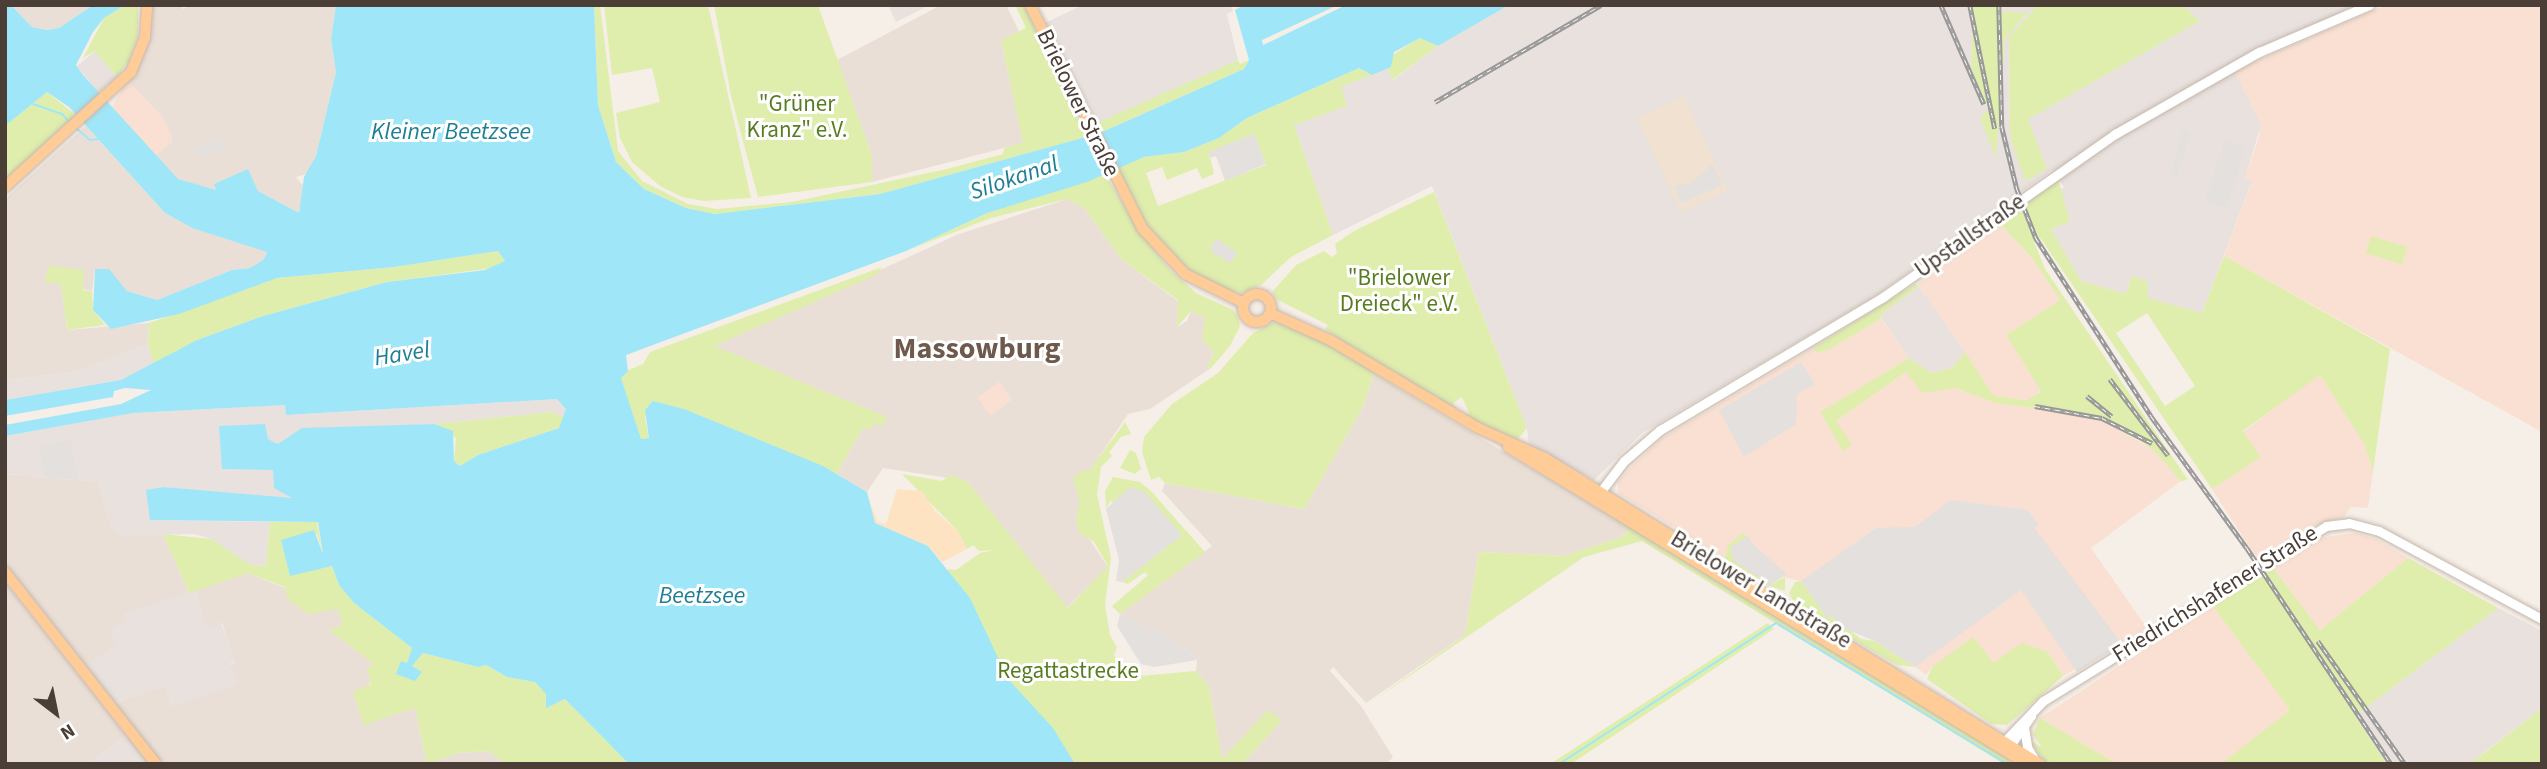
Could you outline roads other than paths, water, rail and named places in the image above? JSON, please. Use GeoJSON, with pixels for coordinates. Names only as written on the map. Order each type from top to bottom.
{"type":"FeatureCollection","features":[{"type":"Feature","properties":{"kind":"main road"},"geometry":{"type":"LineString","coordinates":[[5,187],[110,95],[131,72],[141,51],[147,5]]}},
{"type":"Feature","properties":{"kind":"main road","name":"Brielower Straße"},"geometry":{"type":"LineString","coordinates":[[1030,5],[1126,201]]}},
{"type":"Feature","properties":{"kind":"main road","name":"Brielower Landstraße"},"geometry":{"type":"LineString","coordinates":[[1126,201],[1142,229],[1173,264],[1201,285],[1244,303],[1250,320],[1262,322],[1270,313]]}},
{"type":"Feature","properties":{"kind":"main road","name":"Brielower Landstraße"},"geometry":{"type":"LineString","coordinates":[[1244,303],[1252,296],[1264,296],[1270,313],[1332,341],[1598,496],[2034,762]]}},
{"type":"Feature","properties":{"kind":"main road"},"geometry":{"type":"LineString","coordinates":[[5,572],[156,764]]}},
{"type":"Feature","properties":{"kind":"street","name":"Upstallstraße"},"geometry":{"type":"LineString","coordinates":[[1598,496],[1633,452],[1660,430],[1883,297],[2115,134],[2259,52],[2369,5]]}},
{"type":"Feature","properties":{"kind":"street","name":"Friedrichshafener Straße"},"geometry":{"type":"LineString","coordinates":[[2005,745],[2043,701],[2314,531],[2339,523],[2379,531],[2542,619]]}},
{"type":"Feature","properties":{"kind":"street","name":"Friedrichshafener Straße"},"geometry":{"type":"LineString","coordinates":[[2005,745],[2043,701]]}},
{"type":"Feature","properties":{"kind":"street"},"geometry":{"type":"LineString","coordinates":[[2025,725],[2024,738],[2034,762]]}},
{"type":"Feature","properties":{"kind":"water"},"geometry":{"type":"Polygon","coordinates":[[[5,5],[11,5],[32,27],[47,30],[59,28],[93,5],[125,5],[104,18],[93,32],[76,65],[83,75],[178,179],[216,190],[214,184],[248,169],[258,191],[299,213],[304,177],[316,156],[336,72],[331,39],[336,5],[594,5],[598,105],[616,162],[644,189],[686,208],[715,214],[880,194],[1100,133],[1244,69],[1249,60],[1235,10],[1244,5],[1338,5],[1262,40],[1263,45],[1346,5],[1509,5],[1438,46],[1420,38],[1394,52],[1391,67],[1372,75],[1359,68],[1247,118],[1219,138],[1184,152],[1144,157],[1087,182],[987,213],[906,251],[626,355],[628,371],[621,378],[641,439],[649,438],[645,410],[653,401],[684,409],[823,466],[867,492],[875,523],[928,546],[970,598],[1008,679],[1053,728],[1075,764],[629,764],[565,699],[546,708],[546,694],[535,682],[507,677],[486,665],[478,667],[423,653],[412,666],[422,672],[415,681],[396,674],[401,661],[407,663],[412,648],[354,603],[339,585],[332,566],[290,576],[281,540],[314,530],[323,554],[318,522],[150,520],[146,490],[164,487],[292,498],[274,488],[273,470],[222,469],[219,426],[265,424],[268,439],[278,444],[302,428],[434,424],[453,431],[454,461],[460,466],[478,455],[559,428],[566,409],[557,399],[286,415],[285,405],[133,413],[5,436],[5,425],[121,404],[151,390],[125,388],[114,391],[113,397],[5,416],[5,400],[121,380],[197,340],[263,316],[387,282],[485,270],[505,261],[498,251],[394,267],[277,278],[179,314],[111,329],[93,310],[95,269],[109,269],[127,291],[157,300],[232,270],[250,268],[263,260],[267,252],[192,228],[165,213],[69,107],[47,92],[5,126],[5,5]]]}},
{"type":"Feature","properties":{"kind":"waterway"},"geometry":{"type":"LineString","coordinates":[[33,104],[62,114],[70,123]]}},
{"type":"Feature","properties":{"kind":"waterway"},"geometry":{"type":"LineString","coordinates":[[77,129],[90,140],[99,139]]}},
{"type":"Feature","properties":{"kind":"waterway"},"geometry":{"type":"LineString","coordinates":[[1559,764],[1776,623],[2004,762]]}},
{"type":"Feature","properties":{"kind":"railway"},"geometry":{"type":"LineString","coordinates":[[1435,102],[1601,5]]}},
{"type":"Feature","properties":{"kind":"railway"},"geometry":{"type":"LineString","coordinates":[[1941,5],[1984,104]]}},
{"type":"Feature","properties":{"kind":"railway"},"geometry":{"type":"LineString","coordinates":[[1970,5],[1995,129]]}},
{"type":"Feature","properties":{"kind":"railway"},"geometry":{"type":"LineString","coordinates":[[1999,5],[2002,127],[2017,189],[2036,238],[2151,416],[2247,548],[2391,764]]}},
{"type":"Feature","properties":{"kind":"railway"},"geometry":{"type":"LineString","coordinates":[[2110,379],[2168,455]]}},
{"type":"Feature","properties":{"kind":"railway"},"geometry":{"type":"LineString","coordinates":[[2087,396],[2112,416]]}},
{"type":"Feature","properties":{"kind":"railway"},"geometry":{"type":"LineString","coordinates":[[2035,406],[2102,418],[2152,443]]}},
{"type":"Feature","properties":{"kind":"railway"},"geometry":{"type":"LineString","coordinates":[[2318,641],[2405,764]]}},
{"type":"Feature","properties":{"kind":"district","name":"Massowburg"},"geometry":{"type":"Point","coordinates":[977,349]}},
{"type":"Feature","properties":{"kind":"park label","name":"\"Grüner Kranz\" e.V."},"geometry":{"type":"Point","coordinates":[797,117]}},
{"type":"Feature","properties":{"kind":"park label","name":"\"Brielower Dreieck\" e.V."},"geometry":{"type":"Point","coordinates":[1399,291]}},
{"type":"Feature","properties":{"kind":"park label","name":"Regattastrecke"},"geometry":{"type":"Point","coordinates":[1068,671]}},
{"type":"Feature","properties":{"kind":"water label","name":"Kleiner Beetzsee"},"geometry":{"type":"Point","coordinates":[451,132]}},
{"type":"Feature","properties":{"kind":"water label","name":"Silokanal"},"geometry":{"type":"Point","coordinates":[1014,178]}},
{"type":"Feature","properties":{"kind":"water label","name":"Havel"},"geometry":{"type":"Point","coordinates":[402,354]}},
{"type":"Feature","properties":{"kind":"water label","name":"Beetzsee"},"geometry":{"type":"Point","coordinates":[702,596]}}]}
